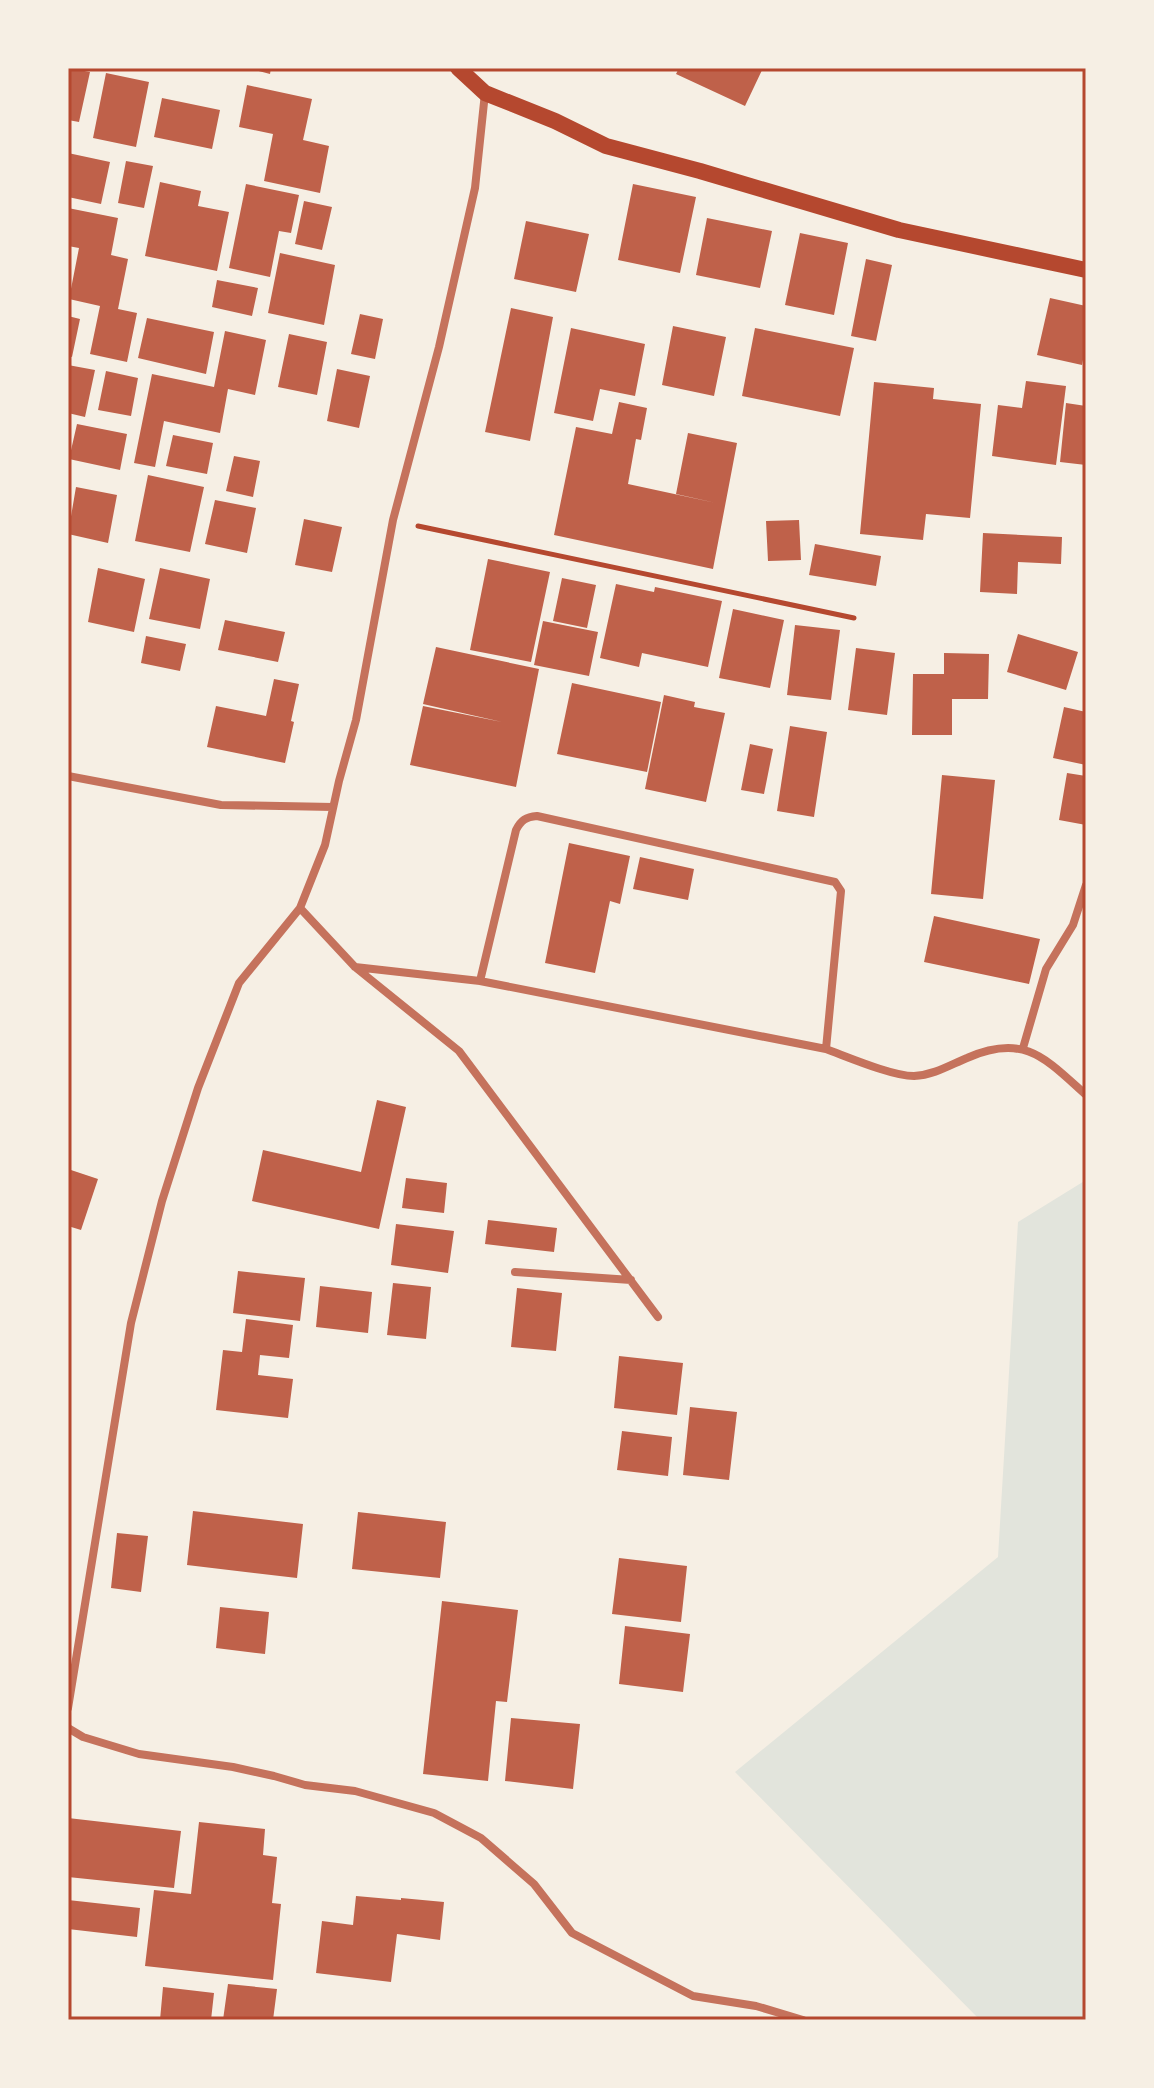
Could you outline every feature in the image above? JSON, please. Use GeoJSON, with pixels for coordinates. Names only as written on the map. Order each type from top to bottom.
{"type":"FeatureCollection","features":[{"type":"Feature","properties":{"kind":"main road"},"geometry":{"type":"LineString","coordinates":[[458,68],[485,93],[555,121],[606,146],[899,230],[1086,270]]}},
{"type":"Feature","properties":{"kind":"street"},"geometry":{"type":"LineString","coordinates":[[68,1708],[131,1323],[162,1201],[198,1088],[239,983],[300,908],[325,845],[356,720],[393,520],[439,347],[475,188],[485,93]]}},
{"type":"Feature","properties":{"kind":"street"},"geometry":{"type":"LineString","coordinates":[[68,776],[221,805],[333,807]]}},
{"type":"Feature","properties":{"kind":"street"},"geometry":{"type":"LineString","coordinates":[[480,981],[516,830],[527,817],[537,816],[835,882],[841,891],[826,1049]]}},
{"type":"Feature","properties":{"kind":"street"},"geometry":{"type":"LineString","coordinates":[[1023,1048],[1046,969],[1073,925],[1086,885]]}},
{"type":"Feature","properties":{"kind":"street"},"geometry":{"type":"LineString","coordinates":[[300,908],[355,967],[459,1051],[658,1317]]}},
{"type":"Feature","properties":{"kind":"street"},"geometry":{"type":"LineString","coordinates":[[355,967],[480,981],[826,1049],[875,1067],[913,1076],[938,1071],[970,1056],[1002,1047],[1023,1048],[1048,1060],[1085,1094]]}},
{"type":"Feature","properties":{"kind":"street"},"geometry":{"type":"LineString","coordinates":[[515,1272],[631,1280]]}},
{"type":"Feature","properties":{"kind":"street"},"geometry":{"type":"LineString","coordinates":[[68,1728],[83,1737],[139,1754],[233,1767],[305,1785],[355,1791],[434,1813],[481,1838],[534,1884],[572,1933],[693,1996],[756,2006],[803,2020]]}},
{"type":"Feature","properties":{"kind":"path"},"geometry":{"type":"LineString","coordinates":[[393,520],[854,618]]}},
{"type":"Feature","properties":{"kind":"shaded area"},"geometry":{"type":"Polygon","coordinates":[[[1086,1180],[1086,2020],[980,2020],[735,1772],[998,1557],[1018,1222],[1086,1180]]]}},
{"type":"Feature","properties":{"kind":"building"},"geometry":{"type":"Polygon","coordinates":[[[68,68],[90,72],[79,122],[68,120],[68,68]]]}},
{"type":"Feature","properties":{"kind":"building"},"geometry":{"type":"Polygon","coordinates":[[[248,68],[271,68],[270,74],[248,68]]]}},
{"type":"Feature","properties":{"kind":"building"},"geometry":{"type":"Polygon","coordinates":[[[679,68],[763,68],[745,106],[676,74],[679,68]]]}},
{"type":"Feature","properties":{"kind":"building"},"geometry":{"type":"Polygon","coordinates":[[[106,73],[149,82],[136,147],[93,138],[106,73]]]}},
{"type":"Feature","properties":{"kind":"building"},"geometry":{"type":"Polygon","coordinates":[[[247,85],[312,99],[303,140],[329,146],[320,193],[264,181],[273,134],[239,127],[247,85]]]}},
{"type":"Feature","properties":{"kind":"building"},"geometry":{"type":"Polygon","coordinates":[[[162,98],[220,110],[212,149],[154,137],[162,98]]]}},
{"type":"Feature","properties":{"kind":"building"},"geometry":{"type":"Polygon","coordinates":[[[68,153],[110,162],[101,204],[68,197],[68,153]]]}},
{"type":"Feature","properties":{"kind":"building"},"geometry":{"type":"Polygon","coordinates":[[[126,161],[153,166],[144,208],[118,203],[126,161]]]}},
{"type":"Feature","properties":{"kind":"building"},"geometry":{"type":"Polygon","coordinates":[[[160,182],[201,191],[198,206],[229,212],[217,271],[145,256],[160,182]]]}},
{"type":"Feature","properties":{"kind":"building"},"geometry":{"type":"Polygon","coordinates":[[[246,184],[299,195],[291,233],[279,231],[270,277],[229,268],[246,184]]]}},
{"type":"Feature","properties":{"kind":"building"},"geometry":{"type":"Polygon","coordinates":[[[633,184],[696,197],[680,273],[618,260],[633,184]]]}},
{"type":"Feature","properties":{"kind":"building"},"geometry":{"type":"Polygon","coordinates":[[[304,201],[332,207],[322,250],[295,244],[304,201]]]}},
{"type":"Feature","properties":{"kind":"building"},"geometry":{"type":"Polygon","coordinates":[[[68,208],[118,218],[111,255],[128,259],[118,309],[137,313],[127,362],[90,354],[100,306],[69,299],[79,248],[68,246],[68,208]]]}},
{"type":"Feature","properties":{"kind":"building"},"geometry":{"type":"Polygon","coordinates":[[[707,218],[772,231],[760,288],[696,275],[707,218]]]}},
{"type":"Feature","properties":{"kind":"building"},"geometry":{"type":"Polygon","coordinates":[[[526,221],[589,234],[576,292],[514,279],[526,221]]]}},
{"type":"Feature","properties":{"kind":"building"},"geometry":{"type":"Polygon","coordinates":[[[800,233],[848,243],[834,315],[785,305],[800,233]]]}},
{"type":"Feature","properties":{"kind":"building"},"geometry":{"type":"Polygon","coordinates":[[[280,253],[335,265],[324,325],[268,313],[280,253]]]}},
{"type":"Feature","properties":{"kind":"building"},"geometry":{"type":"Polygon","coordinates":[[[866,259],[892,265],[876,341],[851,336],[866,259]]]}},
{"type":"Feature","properties":{"kind":"building"},"geometry":{"type":"Polygon","coordinates":[[[217,280],[258,288],[252,316],[212,307],[217,280]]]}},
{"type":"Feature","properties":{"kind":"building"},"geometry":{"type":"Polygon","coordinates":[[[1050,298],[1086,306],[1086,344],[1082,365],[1037,355],[1050,298]]]}},
{"type":"Feature","properties":{"kind":"building"},"geometry":{"type":"Polygon","coordinates":[[[511,308],[553,317],[530,441],[485,432],[511,308]]]}},
{"type":"Feature","properties":{"kind":"building"},"geometry":{"type":"Polygon","coordinates":[[[360,314],[383,319],[375,359],[351,354],[360,314]]]}},
{"type":"Feature","properties":{"kind":"building"},"geometry":{"type":"Polygon","coordinates":[[[68,316],[80,319],[72,357],[68,356],[68,316]]]}},
{"type":"Feature","properties":{"kind":"building"},"geometry":{"type":"Polygon","coordinates":[[[147,318],[214,332],[206,374],[138,358],[147,318]]]}},
{"type":"Feature","properties":{"kind":"building"},"geometry":{"type":"Polygon","coordinates":[[[673,326],[726,337],[714,396],[662,385],[673,326]]]}},
{"type":"Feature","properties":{"kind":"building"},"geometry":{"type":"Polygon","coordinates":[[[571,328],[645,344],[635,396],[600,389],[593,421],[554,413],[571,328]]]}},
{"type":"Feature","properties":{"kind":"building"},"geometry":{"type":"Polygon","coordinates":[[[755,328],[854,348],[840,416],[742,396],[755,328]]]}},
{"type":"Feature","properties":{"kind":"building"},"geometry":{"type":"Polygon","coordinates":[[[225,331],[266,340],[255,395],[228,389],[220,433],[164,421],[155,467],[134,463],[152,374],[214,387],[225,331]]]}},
{"type":"Feature","properties":{"kind":"building"},"geometry":{"type":"Polygon","coordinates":[[[289,334],[327,342],[317,395],[278,387],[289,334]]]}},
{"type":"Feature","properties":{"kind":"building"},"geometry":{"type":"Polygon","coordinates":[[[68,365],[95,370],[85,417],[68,413],[68,365]]]}},
{"type":"Feature","properties":{"kind":"building"},"geometry":{"type":"Polygon","coordinates":[[[337,369],[370,376],[359,428],[327,421],[337,369]]]}},
{"type":"Feature","properties":{"kind":"building"},"geometry":{"type":"Polygon","coordinates":[[[106,371],[138,378],[131,416],[98,410],[106,371]]]}},
{"type":"Feature","properties":{"kind":"building"},"geometry":{"type":"Polygon","coordinates":[[[1026,381],[1066,386],[1056,465],[992,456],[998,405],[1022,408],[1026,381]]]}},
{"type":"Feature","properties":{"kind":"building"},"geometry":{"type":"Polygon","coordinates":[[[874,382],[934,388],[933,399],[981,404],[970,518],[926,514],[923,540],[860,534],[874,382]]]}},
{"type":"Feature","properties":{"kind":"building"},"geometry":{"type":"Polygon","coordinates":[[[619,402],[647,408],[641,440],[636,439],[628,484],[716,503],[676,494],[688,433],[737,443],[713,569],[554,535],[576,427],[612,434],[619,402]]]}},
{"type":"Feature","properties":{"kind":"building"},"geometry":{"type":"Polygon","coordinates":[[[1066,403],[1086,406],[1086,465],[1060,462],[1066,403]]]}},
{"type":"Feature","properties":{"kind":"building"},"geometry":{"type":"Polygon","coordinates":[[[77,424],[127,434],[120,470],[69,459],[77,424]]]}},
{"type":"Feature","properties":{"kind":"building"},"geometry":{"type":"Polygon","coordinates":[[[173,435],[213,443],[207,474],[166,466],[173,435]]]}},
{"type":"Feature","properties":{"kind":"building"},"geometry":{"type":"Polygon","coordinates":[[[234,456],[260,461],[253,497],[226,491],[234,456]]]}},
{"type":"Feature","properties":{"kind":"building"},"geometry":{"type":"Polygon","coordinates":[[[148,475],[204,487],[190,552],[135,541],[148,475]]]}},
{"type":"Feature","properties":{"kind":"building"},"geometry":{"type":"Polygon","coordinates":[[[76,487],[117,495],[108,543],[68,534],[76,487]]]}},
{"type":"Feature","properties":{"kind":"building"},"geometry":{"type":"Polygon","coordinates":[[[215,500],[256,508],[247,553],[205,544],[215,500]]]}},
{"type":"Feature","properties":{"kind":"building"},"geometry":{"type":"Polygon","coordinates":[[[304,519],[342,527],[332,572],[295,565],[304,519]]]}},
{"type":"Feature","properties":{"kind":"building"},"geometry":{"type":"Polygon","coordinates":[[[799,520],[801,560],[768,561],[766,521],[799,520]]]}},
{"type":"Feature","properties":{"kind":"building"},"geometry":{"type":"Polygon","coordinates":[[[983,533],[1062,537],[1061,564],[1018,562],[1017,594],[980,592],[983,533]]]}},
{"type":"Feature","properties":{"kind":"building"},"geometry":{"type":"Polygon","coordinates":[[[815,544],[881,556],[876,586],[809,575],[815,544]]]}},
{"type":"Feature","properties":{"kind":"building"},"geometry":{"type":"Polygon","coordinates":[[[488,559],[550,572],[531,662],[470,650],[488,559]]]}},
{"type":"Feature","properties":{"kind":"building"},"geometry":{"type":"Polygon","coordinates":[[[98,568],[145,579],[134,632],[88,622],[98,568]]]}},
{"type":"Feature","properties":{"kind":"building"},"geometry":{"type":"Polygon","coordinates":[[[160,568],[210,579],[200,629],[149,619],[160,568]]]}},
{"type":"Feature","properties":{"kind":"building"},"geometry":{"type":"Polygon","coordinates":[[[562,578],[596,585],[587,628],[553,621],[562,578]]]}},
{"type":"Feature","properties":{"kind":"building"},"geometry":{"type":"Polygon","coordinates":[[[616,584],[654,592],[655,587],[722,601],[708,667],[642,653],[639,667],[600,658],[616,584]]]}},
{"type":"Feature","properties":{"kind":"building"},"geometry":{"type":"Polygon","coordinates":[[[733,609],[784,620],[770,688],[719,678],[733,609]]]}},
{"type":"Feature","properties":{"kind":"building"},"geometry":{"type":"Polygon","coordinates":[[[225,620],[285,632],[278,662],[218,650],[225,620]]]}},
{"type":"Feature","properties":{"kind":"building"},"geometry":{"type":"Polygon","coordinates":[[[543,621],[598,632],[589,676],[534,665],[543,621]]]}},
{"type":"Feature","properties":{"kind":"building"},"geometry":{"type":"Polygon","coordinates":[[[795,625],[840,630],[831,700],[787,695],[795,625]]]}},
{"type":"Feature","properties":{"kind":"building"},"geometry":{"type":"Polygon","coordinates":[[[1018,634],[1078,652],[1066,690],[1007,672],[1018,634]]]}},
{"type":"Feature","properties":{"kind":"building"},"geometry":{"type":"Polygon","coordinates":[[[146,636],[186,644],[180,671],[141,663],[146,636]]]}},
{"type":"Feature","properties":{"kind":"building"},"geometry":{"type":"Polygon","coordinates":[[[436,647],[539,669],[516,787],[410,765],[423,706],[502,722],[423,704],[436,647]]]}},
{"type":"Feature","properties":{"kind":"building"},"geometry":{"type":"Polygon","coordinates":[[[856,648],[895,653],[887,715],[848,710],[856,648]]]}},
{"type":"Feature","properties":{"kind":"building"},"geometry":{"type":"Polygon","coordinates":[[[944,653],[989,654],[988,699],[952,699],[952,735],[912,735],[913,674],[944,674],[944,653]]]}},
{"type":"Feature","properties":{"kind":"building"},"geometry":{"type":"Polygon","coordinates":[[[274,679],[299,684],[285,763],[207,747],[216,706],[266,716],[274,679]]]}},
{"type":"Feature","properties":{"kind":"building"},"geometry":{"type":"Polygon","coordinates":[[[572,683],[661,702],[647,772],[557,754],[572,683]]]}},
{"type":"Feature","properties":{"kind":"building"},"geometry":{"type":"Polygon","coordinates":[[[664,695],[695,702],[694,707],[725,713],[706,802],[645,789],[664,695]]]}},
{"type":"Feature","properties":{"kind":"building"},"geometry":{"type":"Polygon","coordinates":[[[1064,707],[1086,712],[1086,765],[1053,758],[1064,707]]]}},
{"type":"Feature","properties":{"kind":"building"},"geometry":{"type":"Polygon","coordinates":[[[790,726],[827,732],[814,817],[777,811],[790,726]]]}},
{"type":"Feature","properties":{"kind":"building"},"geometry":{"type":"Polygon","coordinates":[[[750,744],[773,749],[764,794],[741,790],[750,744]]]}},
{"type":"Feature","properties":{"kind":"building"},"geometry":{"type":"Polygon","coordinates":[[[1067,773],[1086,776],[1086,825],[1059,820],[1067,773]]]}},
{"type":"Feature","properties":{"kind":"building"},"geometry":{"type":"Polygon","coordinates":[[[942,775],[995,780],[983,899],[931,894],[942,775]]]}},
{"type":"Feature","properties":{"kind":"building"},"geometry":{"type":"Polygon","coordinates":[[[569,843],[630,856],[620,904],[610,901],[595,973],[545,963],[569,843]]]}},
{"type":"Feature","properties":{"kind":"building"},"geometry":{"type":"Polygon","coordinates":[[[640,857],[694,869],[688,900],[633,889],[640,857]]]}},
{"type":"Feature","properties":{"kind":"building"},"geometry":{"type":"Polygon","coordinates":[[[934,916],[1040,939],[1029,984],[924,962],[934,916]]]}},
{"type":"Feature","properties":{"kind":"building"},"geometry":{"type":"Polygon","coordinates":[[[377,1100],[406,1107],[379,1229],[252,1201],[263,1150],[361,1172],[377,1100]]]}},
{"type":"Feature","properties":{"kind":"building"},"geometry":{"type":"Polygon","coordinates":[[[68,1169],[98,1179],[81,1230],[68,1226],[68,1169]]]}},
{"type":"Feature","properties":{"kind":"building"},"geometry":{"type":"Polygon","coordinates":[[[406,1178],[447,1183],[444,1213],[402,1208],[406,1178]]]}},
{"type":"Feature","properties":{"kind":"building"},"geometry":{"type":"Polygon","coordinates":[[[488,1220],[557,1228],[554,1252],[485,1244],[488,1220]]]}},
{"type":"Feature","properties":{"kind":"building"},"geometry":{"type":"Polygon","coordinates":[[[396,1224],[454,1231],[448,1273],[391,1265],[396,1224]]]}},
{"type":"Feature","properties":{"kind":"building"},"geometry":{"type":"Polygon","coordinates":[[[238,1271],[305,1278],[300,1321],[233,1313],[238,1271]]]}},
{"type":"Feature","properties":{"kind":"building"},"geometry":{"type":"Polygon","coordinates":[[[393,1283],[431,1287],[426,1339],[387,1335],[393,1283]]]}},
{"type":"Feature","properties":{"kind":"building"},"geometry":{"type":"Polygon","coordinates":[[[320,1286],[372,1292],[368,1333],[316,1327],[320,1286]]]}},
{"type":"Feature","properties":{"kind":"building"},"geometry":{"type":"Polygon","coordinates":[[[517,1288],[562,1293],[556,1351],[511,1347],[517,1288]]]}},
{"type":"Feature","properties":{"kind":"building"},"geometry":{"type":"Polygon","coordinates":[[[246,1319],[293,1325],[289,1358],[260,1355],[258,1375],[293,1379],[288,1418],[216,1410],[223,1350],[242,1352],[246,1319]]]}},
{"type":"Feature","properties":{"kind":"building"},"geometry":{"type":"Polygon","coordinates":[[[619,1356],[683,1363],[677,1415],[614,1408],[619,1356]]]}},
{"type":"Feature","properties":{"kind":"building"},"geometry":{"type":"Polygon","coordinates":[[[690,1407],[737,1412],[729,1480],[683,1475],[690,1407]]]}},
{"type":"Feature","properties":{"kind":"building"},"geometry":{"type":"Polygon","coordinates":[[[622,1431],[672,1437],[668,1476],[617,1470],[622,1431]]]}},
{"type":"Feature","properties":{"kind":"building"},"geometry":{"type":"Polygon","coordinates":[[[193,1511],[303,1524],[297,1578],[187,1565],[193,1511]]]}},
{"type":"Feature","properties":{"kind":"building"},"geometry":{"type":"Polygon","coordinates":[[[358,1512],[446,1522],[440,1578],[352,1569],[358,1512]]]}},
{"type":"Feature","properties":{"kind":"building"},"geometry":{"type":"Polygon","coordinates":[[[117,1533],[148,1536],[141,1592],[111,1588],[117,1533]]]}},
{"type":"Feature","properties":{"kind":"building"},"geometry":{"type":"Polygon","coordinates":[[[619,1558],[687,1566],[681,1622],[612,1614],[619,1558]]]}},
{"type":"Feature","properties":{"kind":"building"},"geometry":{"type":"Polygon","coordinates":[[[442,1601],[518,1610],[507,1702],[496,1701],[488,1781],[423,1774],[442,1601]]]}},
{"type":"Feature","properties":{"kind":"building"},"geometry":{"type":"Polygon","coordinates":[[[220,1607],[269,1612],[265,1654],[216,1648],[220,1607]]]}},
{"type":"Feature","properties":{"kind":"building"},"geometry":{"type":"Polygon","coordinates":[[[625,1626],[690,1634],[683,1692],[619,1684],[625,1626]]]}},
{"type":"Feature","properties":{"kind":"building"},"geometry":{"type":"Polygon","coordinates":[[[511,1718],[580,1724],[573,1789],[505,1781],[511,1718]]]}},
{"type":"Feature","properties":{"kind":"building"},"geometry":{"type":"Polygon","coordinates":[[[68,1818],[181,1831],[174,1888],[68,1877],[68,1818]]]}},
{"type":"Feature","properties":{"kind":"building"},"geometry":{"type":"Polygon","coordinates":[[[199,1822],[265,1829],[263,1855],[277,1857],[272,1903],[281,1904],[273,1980],[145,1966],[154,1890],[191,1894],[199,1822]]]}},
{"type":"Feature","properties":{"kind":"building"},"geometry":{"type":"Polygon","coordinates":[[[356,1896],[444,1902],[440,1940],[397,1934],[391,1982],[316,1973],[322,1921],[353,1925],[356,1896]]]}},
{"type":"Feature","properties":{"kind":"building"},"geometry":{"type":"Polygon","coordinates":[[[68,1900],[140,1908],[137,1937],[68,1929],[68,1900]]]}},
{"type":"Feature","properties":{"kind":"building"},"geometry":{"type":"Polygon","coordinates":[[[228,1984],[277,1989],[273,2020],[223,2020],[228,1984]]]}},
{"type":"Feature","properties":{"kind":"building"},"geometry":{"type":"Polygon","coordinates":[[[163,1987],[214,1993],[211,2020],[160,2020],[163,1987]]]}}]}
